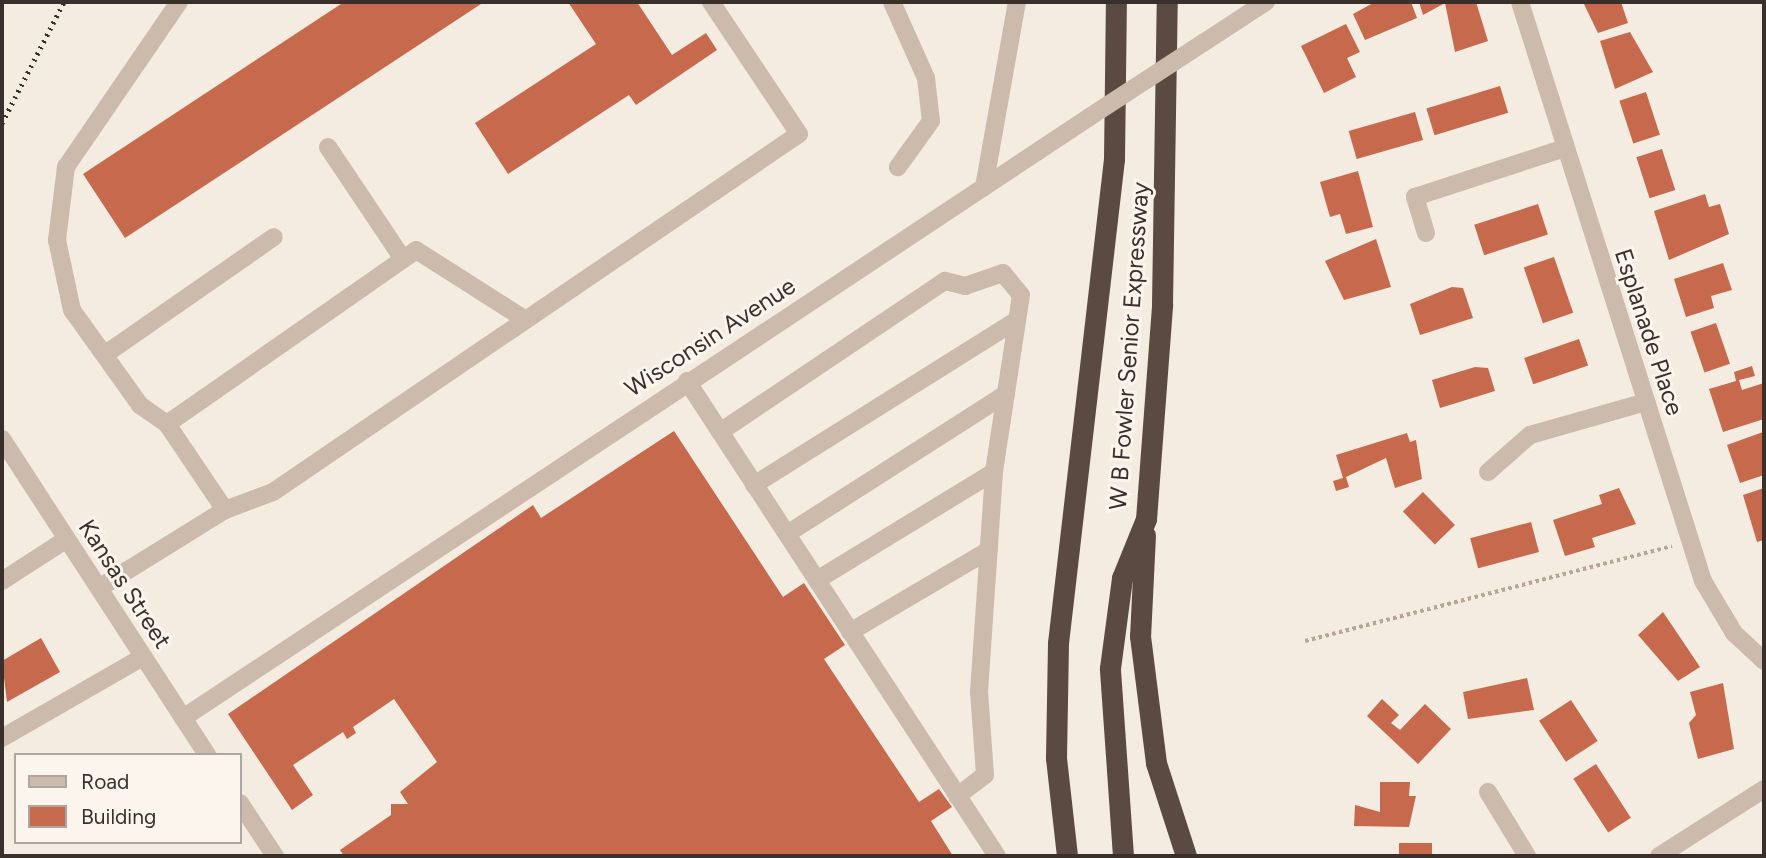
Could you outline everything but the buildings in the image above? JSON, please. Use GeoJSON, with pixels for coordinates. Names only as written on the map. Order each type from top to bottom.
{"type":"FeatureCollection","features":[{"type":"Feature","properties":{"kind":"highway","name":"W B Fowler Senior Expressway"},"geometry":{"type":"LineString","coordinates":[[1067,856],[1056,758],[1058,643],[1114,159],[1116,2]]}},
{"type":"Feature","properties":{"kind":"highway","name":"W B Fowler Senior Expressway"},"geometry":{"type":"LineString","coordinates":[[1123,856],[1110,668],[1122,578],[1146,519],[1162,304],[1167,2]]}},
{"type":"Feature","properties":{"kind":"highway"},"geometry":{"type":"LineString","coordinates":[[1146,519],[1140,636],[1156,763],[1185,856]]}},
{"type":"Feature","properties":{"kind":"street"},"geometry":{"type":"LineString","coordinates":[[179,2],[66,166],[57,240],[72,310],[107,353],[141,405],[167,424],[225,510]]}},
{"type":"Feature","properties":{"kind":"street"},"geometry":{"type":"LineString","coordinates":[[99,588],[225,510],[273,492],[799,134],[711,2]]}},
{"type":"Feature","properties":{"kind":"street"},"geometry":{"type":"LineString","coordinates":[[892,2],[926,78],[931,121],[898,167]]}},
{"type":"Feature","properties":{"kind":"street"},"geometry":{"type":"LineString","coordinates":[[984,187],[1017,2]]}},
{"type":"Feature","properties":{"kind":"street","name":"Wisconsin Avenue"},"geometry":{"type":"LineString","coordinates":[[183,718],[687,381],[1266,2]]}},
{"type":"Feature","properties":{"kind":"street","name":"Esplanade Place"},"geometry":{"type":"LineString","coordinates":[[1520,2],[1703,581],[1734,633],[1764,661]]}},
{"type":"Feature","properties":{"kind":"street"},"geometry":{"type":"LineString","coordinates":[[328,147],[403,259]]}},
{"type":"Feature","properties":{"kind":"street"},"geometry":{"type":"LineString","coordinates":[[1426,233],[1415,197],[1565,148]]}},
{"type":"Feature","properties":{"kind":"street"},"geometry":{"type":"LineString","coordinates":[[107,353],[274,237]]}},
{"type":"Feature","properties":{"kind":"street"},"geometry":{"type":"LineString","coordinates":[[167,424],[416,250],[526,320]]}},
{"type":"Feature","properties":{"kind":"street"},"geometry":{"type":"LineString","coordinates":[[720,432],[946,281],[965,286],[1003,273],[1021,295],[994,472],[979,691],[985,775],[957,796]]}},
{"type":"Feature","properties":{"kind":"street"},"geometry":{"type":"LineString","coordinates":[[754,485],[1017,320]]}},
{"type":"Feature","properties":{"kind":"street"},"geometry":{"type":"LineString","coordinates":[[687,381],[997,856]]}},
{"type":"Feature","properties":{"kind":"street"},"geometry":{"type":"LineString","coordinates":[[787,534],[1006,394]]}},
{"type":"Feature","properties":{"kind":"street"},"geometry":{"type":"LineString","coordinates":[[1489,472],[1530,435],[1646,401]]}},
{"type":"Feature","properties":{"kind":"street","name":"Kansas Street"},"geometry":{"type":"LineString","coordinates":[[2,439],[206,753]]}},
{"type":"Feature","properties":{"kind":"street"},"geometry":{"type":"LineString","coordinates":[[817,580],[994,472]]}},
{"type":"Feature","properties":{"kind":"street"},"geometry":{"type":"LineString","coordinates":[[2,581],[67,539]]}},
{"type":"Feature","properties":{"kind":"street"},"geometry":{"type":"LineString","coordinates":[[850,632],[989,550]]}},
{"type":"Feature","properties":{"kind":"street"},"geometry":{"type":"LineString","coordinates":[[2,738],[143,657]]}},
{"type":"Feature","properties":{"kind":"street"},"geometry":{"type":"LineString","coordinates":[[1659,856],[1764,789]]}},
{"type":"Feature","properties":{"kind":"street"},"geometry":{"type":"LineString","coordinates":[[1488,792],[1527,856]]}},
{"type":"Feature","properties":{"kind":"street"},"geometry":{"type":"LineString","coordinates":[[242,806],[275,856]]}},
{"type":"Feature","properties":{"kind":"path"},"geometry":{"type":"LineString","coordinates":[[1305,642],[1690,541]]}},
{"type":"Feature","properties":{"kind":"railway"},"geometry":{"type":"LineString","coordinates":[[2,123],[64,2]]}}]}
